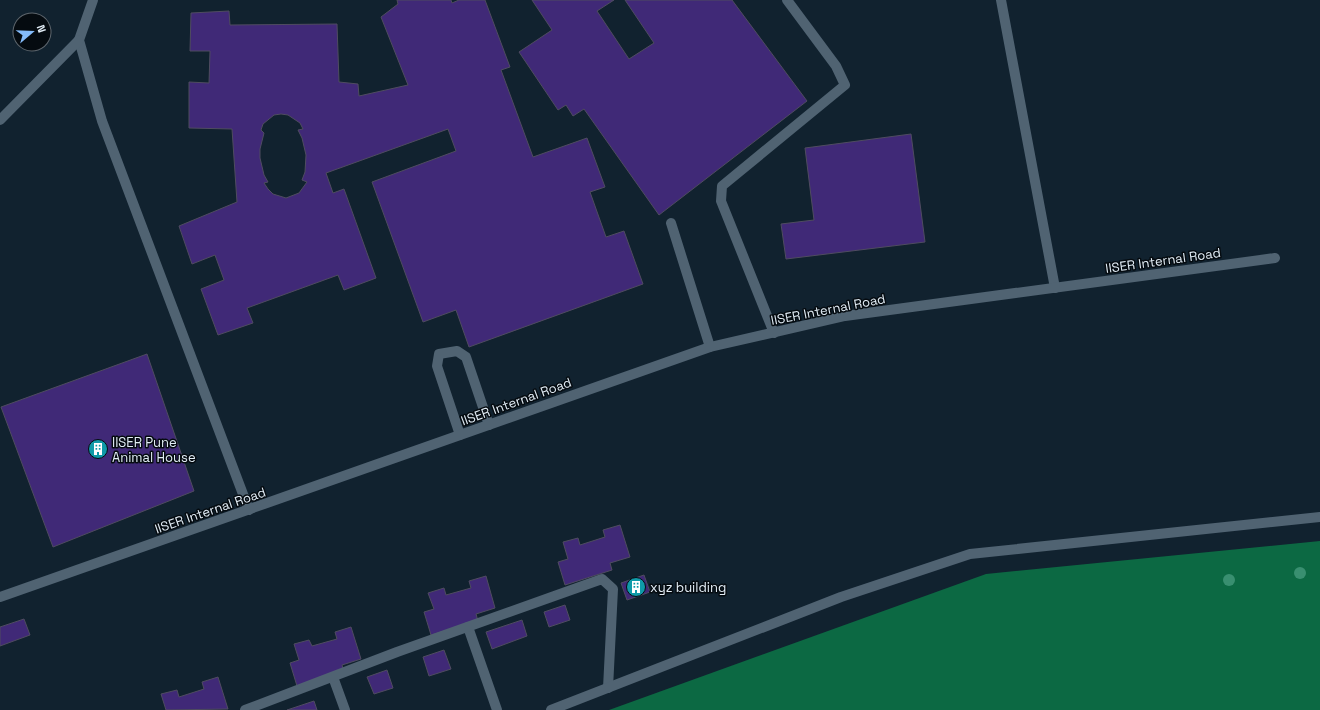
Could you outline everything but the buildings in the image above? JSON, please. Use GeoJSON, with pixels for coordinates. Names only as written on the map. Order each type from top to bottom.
{"type":"FeatureCollection","features":[{"type":"Feature","properties":{"kind":"lane"},"geometry":{"type":"LineString","coordinates":[[0,120],[79,40],[94,0]]}},
{"type":"Feature","properties":{"kind":"lane"},"geometry":{"type":"LineString","coordinates":[[774,333],[721,201],[722,186],[845,86],[836,66],[787,0]]}},
{"type":"Feature","properties":{"kind":"lane"},"geometry":{"type":"LineString","coordinates":[[1001,0],[1055,288]]}},
{"type":"Feature","properties":{"kind":"lane"},"geometry":{"type":"LineString","coordinates":[[79,40],[102,121],[249,510]]}},
{"type":"Feature","properties":{"kind":"lane"},"geometry":{"type":"LineString","coordinates":[[671,223],[710,347]]}},
{"type":"Feature","properties":{"kind":"lane","name":"IISER Internal Road"},"geometry":{"type":"LineString","coordinates":[[0,597],[710,347],[845,316],[1275,258]]}},
{"type":"Feature","properties":{"kind":"lane"},"geometry":{"type":"LineString","coordinates":[[460,435],[437,366],[439,354],[457,351],[466,357],[489,425]]}},
{"type":"Feature","properties":{"kind":"lane"},"geometry":{"type":"LineString","coordinates":[[551,710],[841,598],[970,554],[1320,517]]}},
{"type":"Feature","properties":{"kind":"lane"},"geometry":{"type":"LineString","coordinates":[[245,710],[602,579],[614,589],[608,688]]}},
{"type":"Feature","properties":{"kind":"lane"},"geometry":{"type":"LineString","coordinates":[[468,627],[497,710]]}},
{"type":"Feature","properties":{"kind":"lane"},"geometry":{"type":"LineString","coordinates":[[333,677],[345,710]]}},
{"type":"Feature","properties":{"kind":"green space"},"geometry":{"type":"Polygon","coordinates":[[[1320,541],[1320,710],[609,710],[986,574],[1320,541]]]}},
{"type":"Feature","properties":{"kind":"place","name":"IISER Pune Animal House"},"geometry":{"type":"Point","coordinates":[98,449]}},
{"type":"Feature","properties":{"kind":"place","name":"xyz building"},"geometry":{"type":"Point","coordinates":[636,587]}}]}
